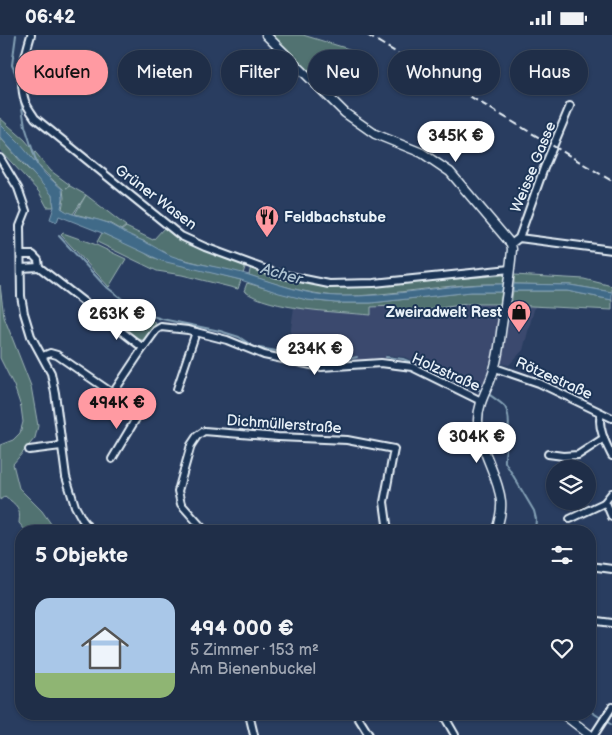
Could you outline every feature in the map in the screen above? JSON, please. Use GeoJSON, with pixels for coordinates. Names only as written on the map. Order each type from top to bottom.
{"type":"FeatureCollection","features":[{"type":"Feature","properties":{"kind":"street","name":"Grüner Wasen"},"geometry":{"type":"LineString","coordinates":[[31,35],[22,81],[26,102],[35,118],[166,224],[181,235],[205,247],[275,273],[329,284],[374,283],[510,269]]}},
{"type":"Feature","properties":{"kind":"street"},"geometry":{"type":"LineString","coordinates":[[266,35],[345,113],[375,134],[422,153],[450,172],[511,244],[507,298],[495,368],[478,414],[479,433],[501,501],[498,525]]}},
{"type":"Feature","properties":{"kind":"street","name":"Weisse Gasse"},"geometry":{"type":"LineString","coordinates":[[519,238],[544,167],[570,106]]}},
{"type":"Feature","properties":{"kind":"street"},"geometry":{"type":"LineString","coordinates":[[0,158],[18,188],[26,211],[20,226],[21,296],[24,313],[31,336],[51,373],[66,477],[75,505],[86,525]]}},
{"type":"Feature","properties":{"kind":"street"},"geometry":{"type":"LineString","coordinates":[[511,244],[519,238],[612,250]]}},
{"type":"Feature","properties":{"kind":"street"},"geometry":{"type":"LineString","coordinates":[[21,255],[33,255],[38,260],[39,267]]}},
{"type":"Feature","properties":{"kind":"street"},"geometry":{"type":"LineString","coordinates":[[21,268],[39,267],[144,348],[113,393]]}},
{"type":"Feature","properties":{"kind":"street","name":"Holzstraße"},"geometry":{"type":"LineString","coordinates":[[144,348],[156,330],[161,327],[196,332],[227,340],[264,355],[322,367],[382,363],[412,367],[484,394]]}},
{"type":"Feature","properties":{"kind":"street"},"geometry":{"type":"LineString","coordinates":[[177,389],[196,332]]}},
{"type":"Feature","properties":{"kind":"street"},"geometry":{"type":"LineString","coordinates":[[42,356],[50,353],[56,355],[140,412],[112,459]]}},
{"type":"Feature","properties":{"kind":"street","name":"Rötzestraße"},"geometry":{"type":"LineString","coordinates":[[495,368],[540,383],[612,418]]}},
{"type":"Feature","properties":{"kind":"street","name":"Rötzestraße"},"geometry":{"type":"LineString","coordinates":[[601,413],[600,419],[604,438],[612,456]]}},
{"type":"Feature","properties":{"kind":"street","name":"Dichmüllerstraße"},"geometry":{"type":"LineString","coordinates":[[200,525],[181,504],[178,491],[191,445],[196,436],[204,431],[347,440],[394,449],[384,502],[387,525]]}},
{"type":"Feature","properties":{"kind":"street"},"geometry":{"type":"LineString","coordinates":[[548,455],[578,455],[604,438]]}},
{"type":"Feature","properties":{"kind":"street"},"geometry":{"type":"LineString","coordinates":[[29,450],[62,446]]}},
{"type":"Feature","properties":{"kind":"street"},"geometry":{"type":"LineString","coordinates":[[570,519],[604,503],[612,493]]}},
{"type":"Feature","properties":{"kind":"street"},"geometry":{"type":"LineString","coordinates":[[604,503],[607,505],[612,517]]}},
{"type":"Feature","properties":{"kind":"street"},"geometry":{"type":"LineString","coordinates":[[596,566],[612,569]]}},
{"type":"Feature","properties":{"kind":"street"},"geometry":{"type":"LineString","coordinates":[[596,621],[612,624]]}},
{"type":"Feature","properties":{"kind":"street"},"geometry":{"type":"LineString","coordinates":[[571,720],[592,735],[612,707]]}},
{"type":"Feature","properties":{"kind":"street"},"geometry":{"type":"LineString","coordinates":[[250,720],[254,735]]}},
{"type":"Feature","properties":{"kind":"street"},"geometry":{"type":"LineString","coordinates":[[360,720],[369,735]]}},
{"type":"Feature","properties":{"kind":"street"},"geometry":{"type":"LineString","coordinates":[[446,720],[455,735]]}},
{"type":"Feature","properties":{"kind":"shaded area"},"geometry":{"type":"Polygon","coordinates":[[[0,124],[21,145],[46,175],[62,189],[63,199],[61,208],[73,214],[105,222],[181,259],[239,272],[303,291],[326,295],[379,295],[483,284],[504,284],[502,292],[471,292],[371,303],[336,303],[307,300],[241,280],[162,261],[102,233],[59,216],[57,222],[50,219],[54,207],[52,195],[0,137],[0,124]]]}},
{"type":"Feature","properties":{"kind":"shaded area"},"geometry":{"type":"Polygon","coordinates":[[[514,284],[570,285],[612,292],[612,300],[567,291],[513,291],[514,284]]]}},
{"type":"Feature","properties":{"kind":"shaded area"},"geometry":{"type":"Polygon","coordinates":[[[467,304],[535,306],[523,350],[509,365],[490,361],[482,387],[451,377],[405,357],[386,355],[386,360],[317,363],[287,357],[294,307],[371,315],[371,307],[394,306],[395,315],[467,304]]]}},
{"type":"Feature","properties":{"kind":"green space"},"geometry":{"type":"Polygon","coordinates":[[[270,35],[303,35],[349,49],[308,50],[308,73],[298,63],[298,50],[285,50],[270,35]]]}},
{"type":"Feature","properties":{"kind":"green space"},"geometry":{"type":"Polygon","coordinates":[[[0,118],[25,140],[51,171],[70,185],[66,188],[70,186],[86,195],[73,214],[62,209],[63,189],[38,166],[0,124],[0,118]]]}},
{"type":"Feature","properties":{"kind":"green space"},"geometry":{"type":"Polygon","coordinates":[[[0,137],[47,188],[52,195],[54,207],[47,207],[39,192],[0,150],[0,137]]]}},
{"type":"Feature","properties":{"kind":"green space"},"geometry":{"type":"Polygon","coordinates":[[[86,195],[126,226],[121,230],[109,223],[75,214],[86,195]]]}},
{"type":"Feature","properties":{"kind":"green space"},"geometry":{"type":"Polygon","coordinates":[[[126,227],[153,240],[164,228],[185,243],[246,264],[243,274],[173,257],[121,231],[126,227]]]}},
{"type":"Feature","properties":{"kind":"green space"},"geometry":{"type":"Polygon","coordinates":[[[63,233],[94,244],[126,259],[109,287],[61,235],[63,233]]]}},
{"type":"Feature","properties":{"kind":"green space"},"geometry":{"type":"Polygon","coordinates":[[[102,233],[139,249],[151,257],[241,280],[238,289],[182,275],[157,271],[97,242],[102,233]]]}},
{"type":"Feature","properties":{"kind":"green space"},"geometry":{"type":"Polygon","coordinates":[[[251,266],[301,281],[345,288],[505,275],[504,284],[465,285],[368,295],[335,296],[291,288],[249,275],[251,266]]]}},
{"type":"Feature","properties":{"kind":"green space"},"geometry":{"type":"Polygon","coordinates":[[[514,275],[584,279],[612,286],[612,292],[570,285],[514,284],[514,275]]]}},
{"type":"Feature","properties":{"kind":"green space"},"geometry":{"type":"Polygon","coordinates":[[[247,283],[307,300],[336,303],[371,303],[471,292],[502,292],[500,304],[467,304],[394,315],[394,306],[371,307],[371,315],[305,309],[270,302],[244,291],[247,283]]]}},
{"type":"Feature","properties":{"kind":"green space"},"geometry":{"type":"Polygon","coordinates":[[[0,285],[4,317],[31,386],[38,426],[35,438],[13,464],[19,488],[42,511],[52,525],[21,525],[19,523],[19,510],[15,505],[5,496],[0,500],[0,445],[13,440],[20,433],[23,422],[21,407],[14,386],[0,358],[0,285]]]}},
{"type":"Feature","properties":{"kind":"green space"},"geometry":{"type":"Polygon","coordinates":[[[513,291],[567,291],[612,300],[612,310],[511,305],[513,291]]]}},
{"type":"Feature","properties":{"kind":"green space"},"geometry":{"type":"Polygon","coordinates":[[[126,306],[138,315],[156,323],[145,339],[140,340],[115,321],[126,306]]]}},
{"type":"Feature","properties":{"kind":"waterway"},"geometry":{"type":"LineString","coordinates":[[16,35],[12,65],[17,77],[25,126],[37,164]]}},
{"type":"Feature","properties":{"kind":"waterway"},"geometry":{"type":"LineString","coordinates":[[59,236],[104,285],[139,312],[162,319],[220,331],[239,337],[254,347],[293,354]]}},
{"type":"Feature","properties":{"kind":"waterway"},"geometry":{"type":"LineString","coordinates":[[348,359],[357,357]]}},
{"type":"Feature","properties":{"kind":"waterway"},"geometry":{"type":"LineString","coordinates":[[386,357],[403,359],[482,391]]}},
{"type":"Feature","properties":{"kind":"waterway"},"geometry":{"type":"LineString","coordinates":[[487,393],[504,406],[508,413],[509,427],[505,462],[534,511],[536,525]]}},
{"type":"Feature","properties":{"kind":"waterway"},"geometry":{"type":"LineString","coordinates":[[596,715],[612,725]]}},
{"type":"Feature","properties":{"kind":"railway"},"geometry":{"type":"LineString","coordinates":[[367,35],[612,181]]}},
{"type":"Feature","properties":{"kind":"place","name":"Feldbachstube"},"geometry":{"type":"Point","coordinates":[267,238]}},
{"type":"Feature","properties":{"kind":"place","name":"Zweiradwelt Rest"},"geometry":{"type":"Point","coordinates":[519,333]}},
{"type":"Feature","properties":{"kind":"water label","name":"Acher"},"geometry":{"type":"Point","coordinates":[282,273]}}]}
